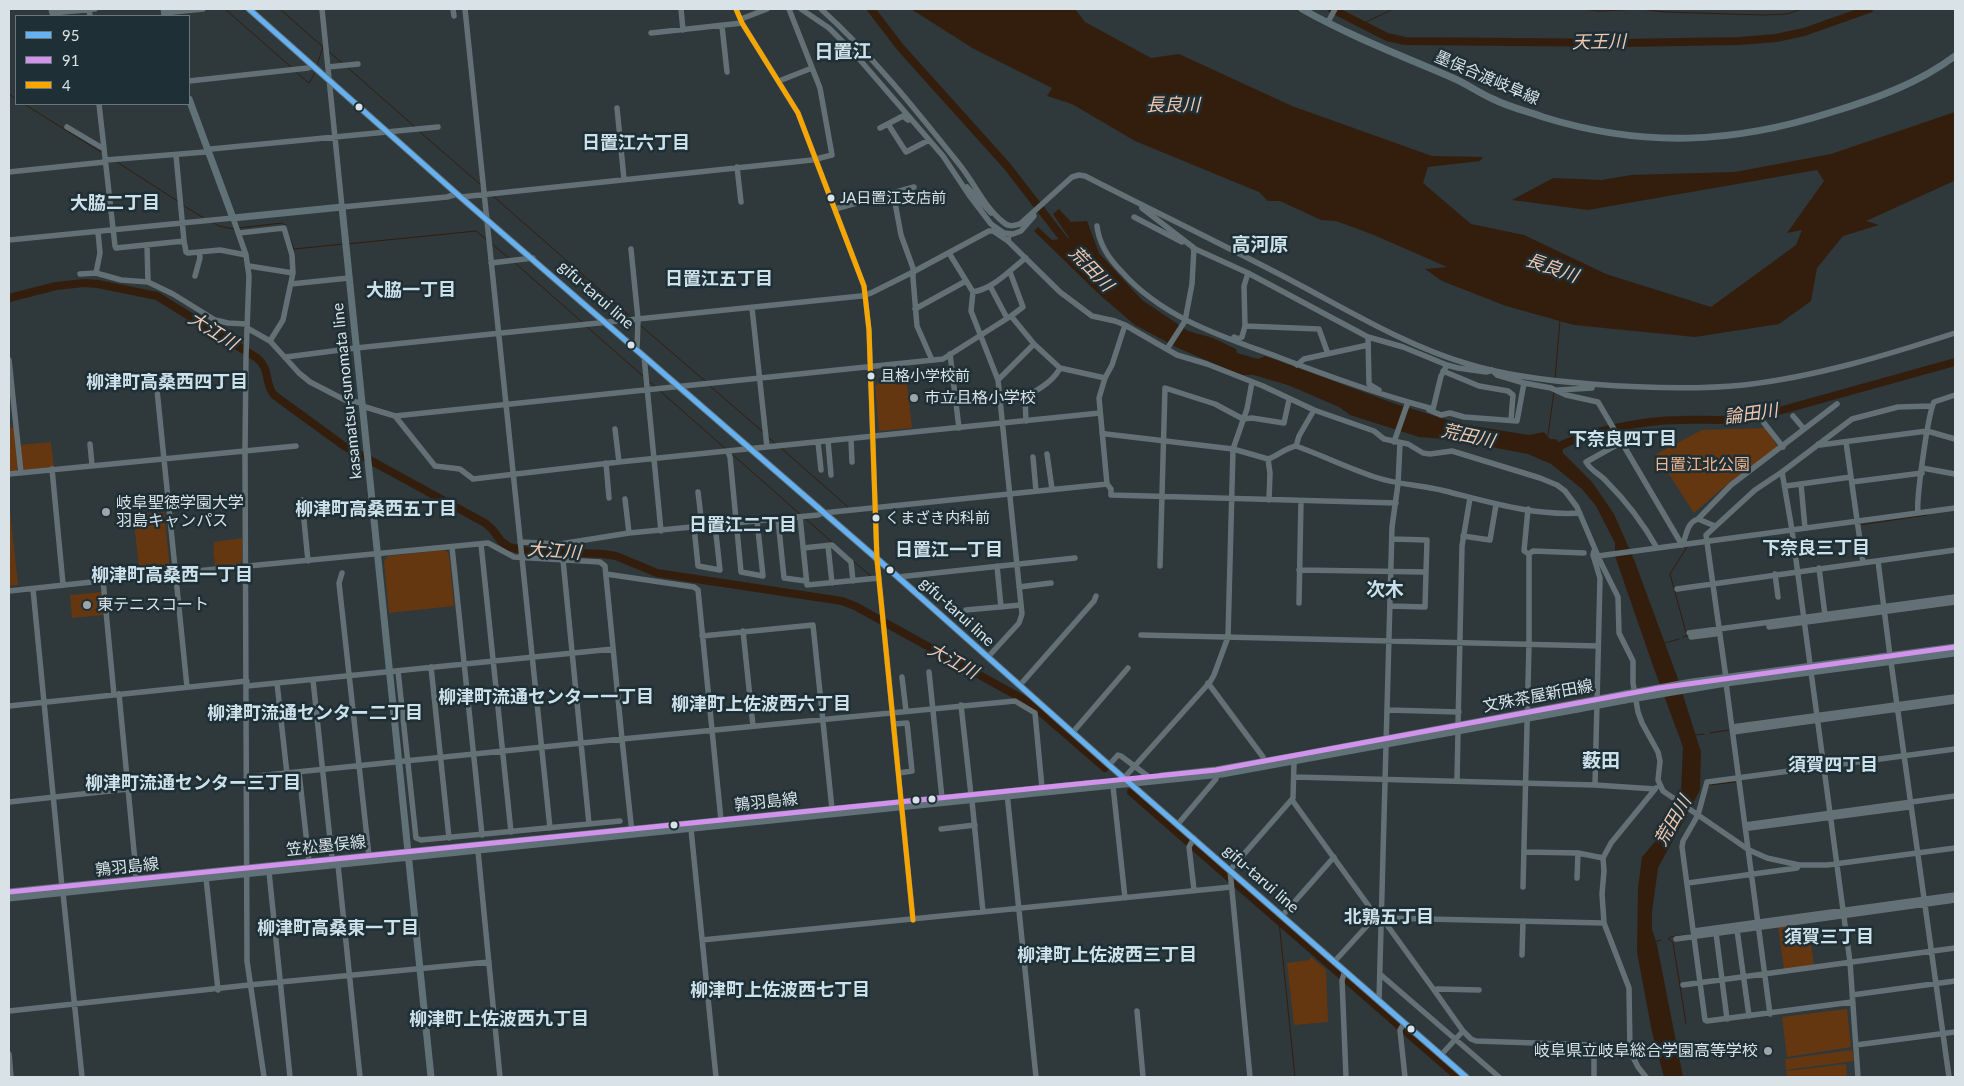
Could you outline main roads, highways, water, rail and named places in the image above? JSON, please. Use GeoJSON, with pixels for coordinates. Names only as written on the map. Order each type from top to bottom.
{"type":"FeatureCollection","features":[{"type":"Feature","properties":{"kind":"main road","name":"gifu-tarui line"},"geometry":{"type":"LineString","coordinates":[[249,9],[1020,685],[1035,706],[1073,732],[1178,824],[1192,842],[1282,916],[1334,962],[1344,975],[1379,1001],[1402,1026],[1441,1055],[1466,1077]]}},
{"type":"Feature","properties":{"kind":"main road","name":"墨俣合渡岐阜線"},"geometry":{"type":"LineString","coordinates":[[1302,9],[1329,19],[1412,62],[1453,78],[1493,99],[1516,108],[1574,126],[1601,132],[1647,138],[1722,137],[1785,126],[1886,94],[1917,80],[1955,56]]}},
{"type":"Feature","properties":{"kind":"main road","name":"kasamatsu-sunomata line"},"geometry":{"type":"LineString","coordinates":[[190,102],[233,218],[342,207],[431,1077]]}},
{"type":"Feature","properties":{"kind":"main road","name":"文殊茶屋新田線"},"geometry":{"type":"LineString","coordinates":[[1891,659],[1955,647]]}},
{"type":"Feature","properties":{"kind":"main road","name":"文殊茶屋新田線"},"geometry":{"type":"LineString","coordinates":[[1128,781],[1216,775],[1294,762],[1458,728],[1694,685],[1891,659],[1955,653]]}},
{"type":"Feature","properties":{"kind":"main road","name":"文殊茶屋新田線"},"geometry":{"type":"LineString","coordinates":[[1008,795],[1114,786],[1149,777],[1216,770],[1387,742]]}},
{"type":"Feature","properties":{"kind":"main road","name":"鶉羽島線"},"geometry":{"type":"LineString","coordinates":[[408,855],[632,832],[721,820],[832,809],[902,805],[942,798],[1008,795],[1042,788],[1128,781]]}},
{"type":"Feature","properties":{"kind":"main road"},"geometry":{"type":"LineString","coordinates":[[134,883],[206,878],[247,872],[269,872],[408,855],[478,851],[632,832],[691,829],[972,798]]}},
{"type":"Feature","properties":{"kind":"main road","name":"笠松墨俣線"},"geometry":{"type":"LineString","coordinates":[[247,872],[309,862],[369,856],[408,855]]}},
{"type":"Feature","properties":{"kind":"main road","name":"鶉羽島線"},"geometry":{"type":"LineString","coordinates":[[9,892],[63,890],[247,872]]}},
{"type":"Feature","properties":{"kind":"main road"},"geometry":{"type":"LineString","coordinates":[[9,898],[63,890]]}},
{"type":"Feature","properties":{"kind":"water","name":"長良川"},"geometry":{"type":"Polygon","coordinates":[[[911,9],[1075,9],[1085,22],[1151,58],[1179,54],[1292,106],[1432,156],[1483,157],[1480,161],[1428,167],[1423,183],[1471,224],[1524,235],[1606,274],[1711,307],[1796,245],[1802,230],[1787,233],[1824,181],[1817,170],[1588,210],[1512,200],[1553,178],[1601,180],[1631,175],[1735,172],[1831,154],[1955,112],[1955,184],[1954,181],[1866,221],[1879,225],[1843,236],[1817,268],[1811,301],[1779,324],[1695,337],[1574,325],[1506,306],[1442,281],[1425,269],[1447,267],[1374,235],[1336,221],[1321,220],[1280,201],[1268,201],[1259,192],[1135,141],[1072,104],[1047,96],[1052,88],[974,49],[911,9]]]}},
{"type":"Feature","properties":{"kind":"water"},"geometry":{"type":"Polygon","coordinates":[[[1059,209],[1071,222],[1087,221],[1099,253],[1142,300],[1188,331],[1213,338],[1236,349],[1237,353],[1258,359],[1265,356],[1396,404],[1461,424],[1529,435],[1544,432],[1550,439],[1556,439],[1562,447],[1563,453],[1592,482],[1614,514],[1635,562],[1678,679],[1701,752],[1700,790],[1658,868],[1652,912],[1652,929],[1657,945],[1683,1077],[1664,1077],[1652,1032],[1637,952],[1638,888],[1642,857],[1660,836],[1681,791],[1683,747],[1615,556],[1615,543],[1596,506],[1582,489],[1551,464],[1528,454],[1455,440],[1419,437],[1350,415],[1339,407],[1288,385],[1253,375],[1240,375],[1178,348],[1135,325],[1101,296],[1034,231],[1038,227],[1052,240],[1069,238],[1053,214],[1059,209]]]}},
{"type":"Feature","properties":{"kind":"waterway"},"geometry":{"type":"LineString","coordinates":[[225,9],[291,67]]}},
{"type":"Feature","properties":{"kind":"waterway"},"geometry":{"type":"LineString","coordinates":[[280,9],[323,47]]}},
{"type":"Feature","properties":{"kind":"waterway","name":"荒田川"},"geometry":{"type":"LineString","coordinates":[[871,9],[900,47],[1007,166],[1069,246]]}},
{"type":"Feature","properties":{"kind":"waterway","name":"天王川"},"geometry":{"type":"LineString","coordinates":[[1332,9],[1387,37],[1405,41],[1623,43],[1739,41],[1776,38],[1804,32],[1869,9]]}},
{"type":"Feature","properties":{"kind":"waterway"},"geometry":{"type":"LineString","coordinates":[[1362,24],[1393,9]]}},
{"type":"Feature","properties":{"kind":"waterway"},"geometry":{"type":"LineString","coordinates":[[1583,9],[1599,11],[1641,9],[1664,12],[1764,15],[1787,14],[1802,9]]}},
{"type":"Feature","properties":{"kind":"waterway"},"geometry":{"type":"LineString","coordinates":[[317,65],[323,47]]}},
{"type":"Feature","properties":{"kind":"waterway"},"geometry":{"type":"LineString","coordinates":[[328,51],[342,63]]}},
{"type":"Feature","properties":{"kind":"waterway"},"geometry":{"type":"LineString","coordinates":[[347,67],[415,127]]}},
{"type":"Feature","properties":{"kind":"waterway"},"geometry":{"type":"LineString","coordinates":[[297,73],[309,83],[316,71]]}},
{"type":"Feature","properties":{"kind":"waterway"},"geometry":{"type":"LineString","coordinates":[[9,94],[15,98]]}},
{"type":"Feature","properties":{"kind":"waterway"},"geometry":{"type":"LineString","coordinates":[[26,105],[101,152]]}},
{"type":"Feature","properties":{"kind":"waterway"},"geometry":{"type":"LineString","coordinates":[[420,132],[481,185]]}},
{"type":"Feature","properties":{"kind":"waterway"},"geometry":{"type":"LineString","coordinates":[[117,162],[179,202]]}},
{"type":"Feature","properties":{"kind":"waterway"},"geometry":{"type":"LineString","coordinates":[[493,196],[631,317]]}},
{"type":"Feature","properties":{"kind":"waterway"},"geometry":{"type":"LineString","coordinates":[[184,206],[204,218]]}},
{"type":"Feature","properties":{"kind":"waterway"},"geometry":{"type":"LineString","coordinates":[[212,222],[219,226],[234,229]]}},
{"type":"Feature","properties":{"kind":"waterway"},"geometry":{"type":"LineString","coordinates":[[238,228],[282,223],[285,225]]}},
{"type":"Feature","properties":{"kind":"waterway"},"geometry":{"type":"LineString","coordinates":[[347,244],[476,231],[487,240]]}},
{"type":"Feature","properties":{"kind":"waterway"},"geometry":{"type":"LineString","coordinates":[[290,239],[294,249],[344,244]]}},
{"type":"Feature","properties":{"kind":"waterway"},"geometry":{"type":"LineString","coordinates":[[492,244],[510,259]]}},
{"type":"Feature","properties":{"kind":"waterway"},"geometry":{"type":"LineString","coordinates":[[515,263],[582,322]]}},
{"type":"Feature","properties":{"kind":"waterway","name":"大江川"},"geometry":{"type":"LineString","coordinates":[[9,298],[56,286],[84,283],[157,296],[257,358],[264,367],[269,386],[274,395],[344,446],[485,523],[509,547],[527,551],[616,556],[657,573],[842,601],[855,606],[1030,703],[1105,768]]}},
{"type":"Feature","properties":{"kind":"waterway"},"geometry":{"type":"LineString","coordinates":[[1555,379],[1560,320]]}},
{"type":"Feature","properties":{"kind":"waterway"},"geometry":{"type":"LineString","coordinates":[[640,325],[705,381]]}},
{"type":"Feature","properties":{"kind":"waterway"},"geometry":{"type":"LineString","coordinates":[[586,326],[643,376]]}},
{"type":"Feature","properties":{"kind":"waterway","name":"論田川"},"geometry":{"type":"LineString","coordinates":[[1553,450],[1580,438],[1614,428],[1650,422],[1731,420],[1761,416],[1955,362]]}},
{"type":"Feature","properties":{"kind":"waterway"},"geometry":{"type":"LineString","coordinates":[[648,381],[655,386]]}},
{"type":"Feature","properties":{"kind":"waterway"},"geometry":{"type":"LineString","coordinates":[[710,386],[763,432]]}},
{"type":"Feature","properties":{"kind":"waterway"},"geometry":{"type":"LineString","coordinates":[[660,391],[726,449]]}},
{"type":"Feature","properties":{"kind":"waterway"},"geometry":{"type":"LineString","coordinates":[[1548,435],[1554,392]]}},
{"type":"Feature","properties":{"kind":"waterway"},"geometry":{"type":"LineString","coordinates":[[768,437],[776,444]]}},
{"type":"Feature","properties":{"kind":"waterway"},"geometry":{"type":"LineString","coordinates":[[781,448],[848,507]]}},
{"type":"Feature","properties":{"kind":"waterway"},"geometry":{"type":"LineString","coordinates":[[733,455],[801,515]]}},
{"type":"Feature","properties":{"kind":"waterway"},"geometry":{"type":"LineString","coordinates":[[1859,525],[1927,515]]}},
{"type":"Feature","properties":{"kind":"waterway"},"geometry":{"type":"LineString","coordinates":[[806,519],[833,543]]}},
{"type":"Feature","properties":{"kind":"waterway"},"geometry":{"type":"LineString","coordinates":[[1687,547],[1670,574],[1687,636]]}},
{"type":"Feature","properties":{"kind":"waterway"},"geometry":{"type":"LineString","coordinates":[[853,561],[871,576]]}},
{"type":"Feature","properties":{"kind":"waterway"},"geometry":{"type":"LineString","coordinates":[[1683,637],[1690,635]]}},
{"type":"Feature","properties":{"kind":"waterway"},"geometry":{"type":"LineString","coordinates":[[1665,643],[1679,639]]}},
{"type":"Feature","properties":{"kind":"waterway"},"geometry":{"type":"LineString","coordinates":[[1710,733],[1729,730]]}},
{"type":"Feature","properties":{"kind":"waterway"},"geometry":{"type":"LineString","coordinates":[[1695,735],[1704,734]]}},
{"type":"Feature","properties":{"kind":"waterway"},"geometry":{"type":"LineString","coordinates":[[1709,785],[1735,782]]}},
{"type":"Feature","properties":{"kind":"waterway","name":"大江川"},"geometry":{"type":"LineString","coordinates":[[1131,792],[1458,1077]]}},
{"type":"Feature","properties":{"kind":"waterway"},"geometry":{"type":"LineString","coordinates":[[1279,921],[1295,1077]]}},
{"type":"Feature","properties":{"kind":"waterway"},"geometry":{"type":"LineString","coordinates":[[1668,939],[1692,934]]}},
{"type":"Feature","properties":{"kind":"waterway"},"geometry":{"type":"LineString","coordinates":[[1669,939],[1673,943],[1686,1023]]}},
{"type":"Feature","properties":{"kind":"waterway"},"geometry":{"type":"LineString","coordinates":[[1654,942],[1661,940]]}},
{"type":"Feature","properties":{"kind":"place","name":"JA日置江支店前"},"geometry":{"type":"Point","coordinates":[831,198]}},
{"type":"Feature","properties":{"kind":"place","name":"且格小学校前"},"geometry":{"type":"Point","coordinates":[871,376]}},
{"type":"Feature","properties":{"kind":"place","name":"市立且格小学校"},"geometry":{"type":"Point","coordinates":[914,398]}},
{"type":"Feature","properties":{"kind":"place","name":"岐阜聖徳学園大学 羽島キャンパス"},"geometry":{"type":"Point","coordinates":[106,512]}},
{"type":"Feature","properties":{"kind":"place","name":"くまざき内科前"},"geometry":{"type":"Point","coordinates":[876,518]}},
{"type":"Feature","properties":{"kind":"place","name":"東テニスコート"},"geometry":{"type":"Point","coordinates":[87,605]}},
{"type":"Feature","properties":{"kind":"place","name":"岐阜県立岐阜総合学園高等学校"},"geometry":{"type":"Point","coordinates":[1768,1051]}},
{"type":"Feature","properties":{"kind":"district","name":"日置江"},"geometry":{"type":"Point","coordinates":[843,52]}},
{"type":"Feature","properties":{"kind":"district","name":"日置江六丁目"},"geometry":{"type":"Point","coordinates":[636,143]}},
{"type":"Feature","properties":{"kind":"district","name":"大脇二丁目"},"geometry":{"type":"Point","coordinates":[115,203]}},
{"type":"Feature","properties":{"kind":"district","name":"高河原"},"geometry":{"type":"Point","coordinates":[1260,245]}},
{"type":"Feature","properties":{"kind":"district","name":"日置江五丁目"},"geometry":{"type":"Point","coordinates":[719,279]}},
{"type":"Feature","properties":{"kind":"district","name":"大脇一丁目"},"geometry":{"type":"Point","coordinates":[411,290]}},
{"type":"Feature","properties":{"kind":"district","name":"柳津町高桑西四丁目"},"geometry":{"type":"Point","coordinates":[167,382]}},
{"type":"Feature","properties":{"kind":"district","name":"下奈良四丁目"},"geometry":{"type":"Point","coordinates":[1623,439]}},
{"type":"Feature","properties":{"kind":"district","name":"柳津町高桑西五丁目"},"geometry":{"type":"Point","coordinates":[376,509]}},
{"type":"Feature","properties":{"kind":"district","name":"日置江二丁目"},"geometry":{"type":"Point","coordinates":[743,525]}},
{"type":"Feature","properties":{"kind":"district","name":"下奈良三丁目"},"geometry":{"type":"Point","coordinates":[1816,548]}},
{"type":"Feature","properties":{"kind":"district","name":"日置江一丁目"},"geometry":{"type":"Point","coordinates":[949,550]}},
{"type":"Feature","properties":{"kind":"district","name":"柳津町高桑西一丁目"},"geometry":{"type":"Point","coordinates":[172,575]}},
{"type":"Feature","properties":{"kind":"district","name":"次木"},"geometry":{"type":"Point","coordinates":[1385,590]}},
{"type":"Feature","properties":{"kind":"district","name":"柳津町流通センター一丁目"},"geometry":{"type":"Point","coordinates":[546,697]}},
{"type":"Feature","properties":{"kind":"district","name":"柳津町上佐波西六丁目"},"geometry":{"type":"Point","coordinates":[761,704]}},
{"type":"Feature","properties":{"kind":"district","name":"柳津町流通センター二丁目"},"geometry":{"type":"Point","coordinates":[315,713]}},
{"type":"Feature","properties":{"kind":"district","name":"薮田"},"geometry":{"type":"Point","coordinates":[1601,761]}},
{"type":"Feature","properties":{"kind":"district","name":"須賀四丁目"},"geometry":{"type":"Point","coordinates":[1833,765]}},
{"type":"Feature","properties":{"kind":"district","name":"柳津町流通センター三丁目"},"geometry":{"type":"Point","coordinates":[193,783]}},
{"type":"Feature","properties":{"kind":"district","name":"北鶉五丁目"},"geometry":{"type":"Point","coordinates":[1389,917]}},
{"type":"Feature","properties":{"kind":"district","name":"柳津町高桑東一丁目"},"geometry":{"type":"Point","coordinates":[338,928]}},
{"type":"Feature","properties":{"kind":"district","name":"須賀三丁目"},"geometry":{"type":"Point","coordinates":[1829,937]}},
{"type":"Feature","properties":{"kind":"district","name":"柳津町上佐波西三丁目"},"geometry":{"type":"Point","coordinates":[1107,955]}},
{"type":"Feature","properties":{"kind":"district","name":"柳津町上佐波西七丁目"},"geometry":{"type":"Point","coordinates":[780,990]}},
{"type":"Feature","properties":{"kind":"district","name":"柳津町上佐波西九丁目"},"geometry":{"type":"Point","coordinates":[499,1019]}},
{"type":"Feature","properties":{"kind":"park label","name":"日置江北公園"},"geometry":{"type":"Point","coordinates":[1702,465]}}]}
